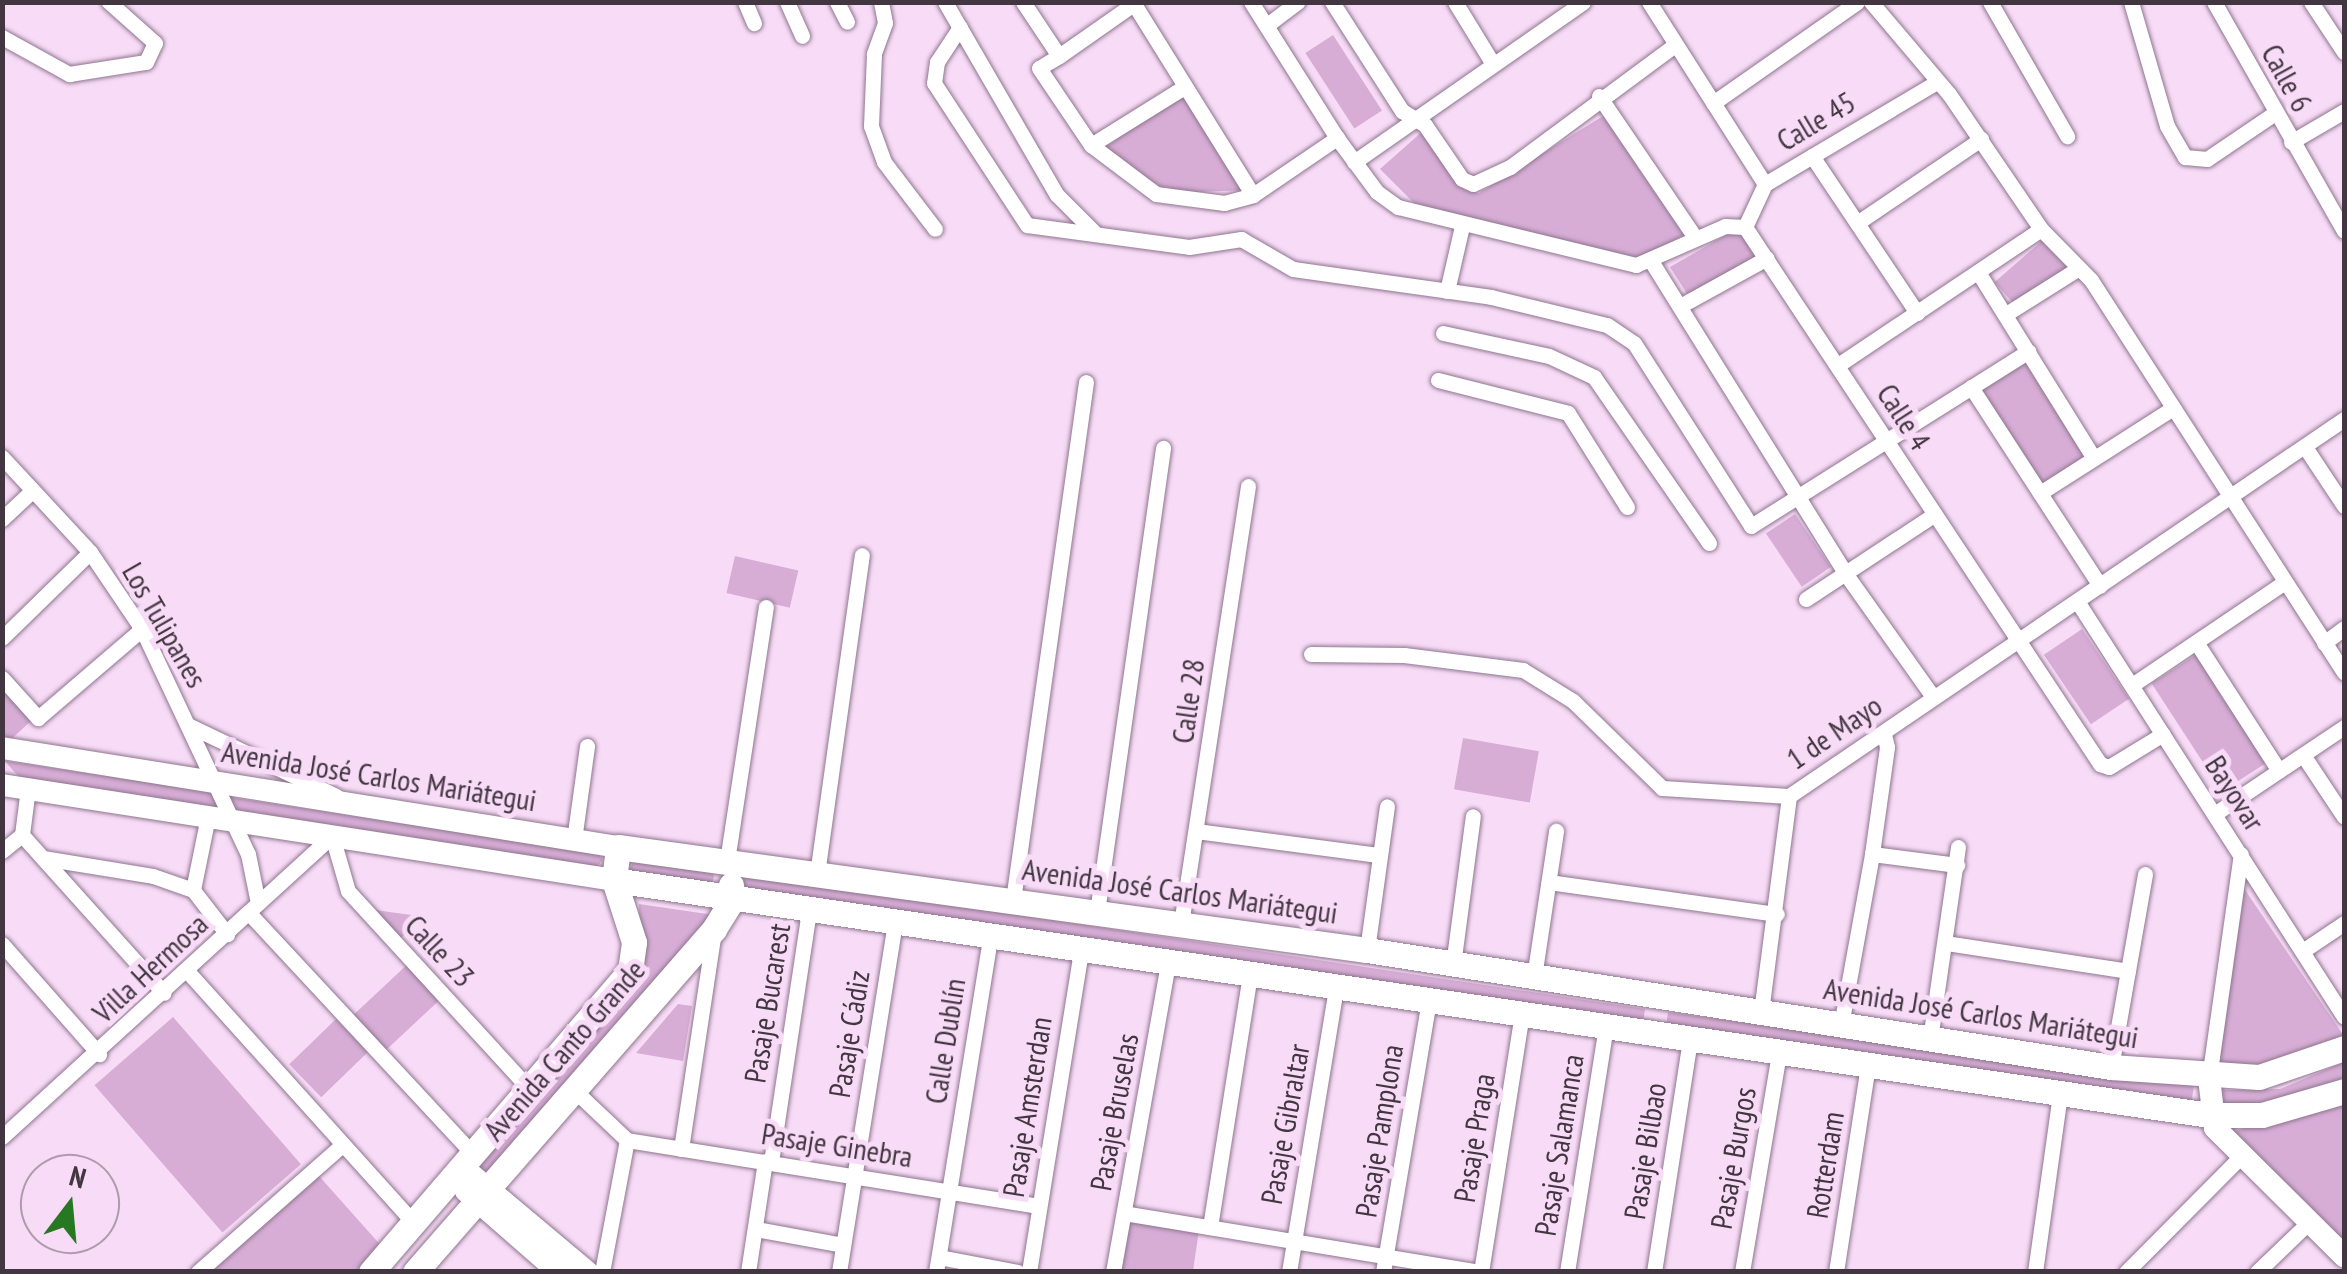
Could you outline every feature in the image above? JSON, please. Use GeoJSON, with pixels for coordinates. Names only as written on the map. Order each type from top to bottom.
{"type":"FeatureCollection","features":[{"type":"Feature","properties":{"kind":"main road","name":"Avenida José Carlos Mariátegui"},"geometry":{"type":"LineString","coordinates":[[2,748],[618,847],[1367,950],[2111,1067],[2209,1078],[2291,1072],[2344,1048]]}},
{"type":"Feature","properties":{"kind":"main road"},"geometry":{"type":"LineString","coordinates":[[2,770],[28,788]]}},
{"type":"Feature","properties":{"kind":"main road"},"geometry":{"type":"LineString","coordinates":[[2,785],[895,924],[2210,1115],[2277,1112],[2344,1091]]}},
{"type":"Feature","properties":{"kind":"main road","name":"Avenida Canto Grande"},"geometry":{"type":"LineString","coordinates":[[371,1272],[531,1091],[630,971],[634,942],[614,880],[618,847]]}},
{"type":"Feature","properties":{"kind":"main road"},"geometry":{"type":"LineString","coordinates":[[728,860],[733,898]]}},
{"type":"Feature","properties":{"kind":"main road","name":"Avenida Canto Grande"},"geometry":{"type":"LineString","coordinates":[[415,1272],[714,929],[733,898]]}},
{"type":"Feature","properties":{"kind":"main road"},"geometry":{"type":"LineString","coordinates":[[1655,1034],[1660,996]]}},
{"type":"Feature","properties":{"kind":"main road"},"geometry":{"type":"LineString","coordinates":[[2209,1078],[2210,1115],[2242,1155],[2344,1256]]}},
{"type":"Feature","properties":{"kind":"main road"},"geometry":{"type":"LineString","coordinates":[[462,1167],[481,1194],[559,1272]]}},
{"type":"Feature","properties":{"kind":"main road"},"geometry":{"type":"LineString","coordinates":[[481,1194],[587,1272]]}},
{"type":"Feature","properties":{"kind":"street"},"geometry":{"type":"LineString","coordinates":[[2,38],[68,74],[146,62],[155,43],[109,2]]}},
{"type":"Feature","properties":{"kind":"street"},"geometry":{"type":"LineString","coordinates":[[745,2],[754,23]]}},
{"type":"Feature","properties":{"kind":"street"},"geometry":{"type":"LineString","coordinates":[[788,2],[802,36]]}},
{"type":"Feature","properties":{"kind":"street"},"geometry":{"type":"LineString","coordinates":[[836,2],[848,22]]}},
{"type":"Feature","properties":{"kind":"street"},"geometry":{"type":"LineString","coordinates":[[880,2],[884,23],[874,54],[871,126],[884,162],[934,229]]}},
{"type":"Feature","properties":{"kind":"street"},"geometry":{"type":"LineString","coordinates":[[945,2],[1057,195],[1094,232]]}},
{"type":"Feature","properties":{"kind":"street"},"geometry":{"type":"LineString","coordinates":[[1023,2],[1058,56]]}},
{"type":"Feature","properties":{"kind":"street"},"geometry":{"type":"LineString","coordinates":[[1251,2],[1336,138],[1398,207],[1618,264],[1651,261],[1724,226],[1746,228]]}},
{"type":"Feature","properties":{"kind":"street"},"geometry":{"type":"LineString","coordinates":[[1266,25],[1297,2]]}},
{"type":"Feature","properties":{"kind":"street"},"geometry":{"type":"LineString","coordinates":[[1332,2],[1402,112],[1413,118],[1462,179],[1486,182],[1568,127],[1599,96],[1676,44]]}},
{"type":"Feature","properties":{"kind":"street"},"geometry":{"type":"LineString","coordinates":[[1454,2],[1493,64]]}},
{"type":"Feature","properties":{"kind":"street"},"geometry":{"type":"LineString","coordinates":[[1354,162],[1583,2]]}},
{"type":"Feature","properties":{"kind":"street"},"geometry":{"type":"LineString","coordinates":[[1649,2],[1764,184]]}},
{"type":"Feature","properties":{"kind":"street"},"geometry":{"type":"LineString","coordinates":[[1713,103],[1857,2]]}},
{"type":"Feature","properties":{"kind":"street"},"geometry":{"type":"LineString","coordinates":[[1871,2],[1981,139],[2040,230],[2078,268],[2344,673]]}},
{"type":"Feature","properties":{"kind":"street"},"geometry":{"type":"LineString","coordinates":[[1990,2],[2068,136]]}},
{"type":"Feature","properties":{"kind":"street"},"geometry":{"type":"LineString","coordinates":[[2131,2],[2168,126],[2186,157],[2207,159],[2275,113]]}},
{"type":"Feature","properties":{"kind":"street"},"geometry":{"type":"LineString","coordinates":[[2310,2],[2344,52]]}},
{"type":"Feature","properties":{"kind":"street"},"geometry":{"type":"LineString","coordinates":[[1253,195],[1135,3],[1040,68],[1090,146],[1156,194],[1224,203],[1253,195],[1336,138]]}},
{"type":"Feature","properties":{"kind":"street","name":"Calle 6"},"geometry":{"type":"LineString","coordinates":[[2216,3],[2290,142],[2344,231]]}},
{"type":"Feature","properties":{"kind":"street"},"geometry":{"type":"LineString","coordinates":[[960,27],[936,62],[934,83],[1005,199],[1026,225],[1190,247],[1240,239],[1293,269],[1447,290],[1623,332],[1751,526],[2028,351]]}},
{"type":"Feature","properties":{"kind":"street","name":"Calle 45"},"geometry":{"type":"LineString","coordinates":[[1746,228],[1764,184],[1937,82]]}},
{"type":"Feature","properties":{"kind":"street"},"geometry":{"type":"LineString","coordinates":[[1090,146],[1184,87]]}},
{"type":"Feature","properties":{"kind":"street"},"geometry":{"type":"LineString","coordinates":[[1599,96],[1695,237]]}},
{"type":"Feature","properties":{"kind":"street"},"geometry":{"type":"LineString","coordinates":[[2290,142],[2344,111]]}},
{"type":"Feature","properties":{"kind":"street"},"geometry":{"type":"LineString","coordinates":[[1857,223],[1981,139]]}},
{"type":"Feature","properties":{"kind":"street"},"geometry":{"type":"LineString","coordinates":[[1812,156],[1918,313]]}},
{"type":"Feature","properties":{"kind":"street"},"geometry":{"type":"LineString","coordinates":[[1447,290],[1462,226]]}},
{"type":"Feature","properties":{"kind":"street","name":"Calle 4"},"geometry":{"type":"LineString","coordinates":[[1746,228],[2104,768],[2163,734]]}},
{"type":"Feature","properties":{"kind":"street"},"geometry":{"type":"LineString","coordinates":[[1838,366],[2040,230]]}},
{"type":"Feature","properties":{"kind":"street"},"geometry":{"type":"LineString","coordinates":[[1680,306],[1767,258]]}},
{"type":"Feature","properties":{"kind":"street"},"geometry":{"type":"LineString","coordinates":[[1651,261],[1845,573],[1933,697]]}},
{"type":"Feature","properties":{"kind":"street"},"geometry":{"type":"LineString","coordinates":[[2006,314],[2078,268]]}},
{"type":"Feature","properties":{"kind":"street"},"geometry":{"type":"LineString","coordinates":[[1978,272],[2094,458]]}},
{"type":"Feature","properties":{"kind":"street"},"geometry":{"type":"LineString","coordinates":[[1443,333],[1550,356],[1594,377],[1709,544]]}},
{"type":"Feature","properties":{"kind":"street"},"geometry":{"type":"LineString","coordinates":[[1438,380],[1568,413],[1627,508]]}},
{"type":"Feature","properties":{"kind":"street"},"geometry":{"type":"LineString","coordinates":[[1013,900],[1086,382]]}},
{"type":"Feature","properties":{"kind":"street"},"geometry":{"type":"LineString","coordinates":[[1971,387],[2100,586]]}},
{"type":"Feature","properties":{"kind":"street"},"geometry":{"type":"LineString","coordinates":[[2040,493],[2173,408]]}},
{"type":"Feature","properties":{"kind":"street","name":"1 de Mayo"},"geometry":{"type":"LineString","coordinates":[[1311,654],[1404,655],[1523,670],[1573,700],[1662,788],[1789,796],[1884,734],[2015,638],[2100,586],[2344,419]]}},
{"type":"Feature","properties":{"kind":"street"},"geometry":{"type":"LineString","coordinates":[[2304,446],[2344,506]]}},
{"type":"Feature","properties":{"kind":"street"},"geometry":{"type":"LineString","coordinates":[[1097,912],[1163,448]]}},
{"type":"Feature","properties":{"kind":"street","name":"Los Tulipanes"},"geometry":{"type":"LineString","coordinates":[[2,456],[90,552],[142,628],[214,782],[219,817],[248,854],[253,908]]}},
{"type":"Feature","properties":{"kind":"street","name":"Calle 28"},"geometry":{"type":"LineString","coordinates":[[1181,924],[1248,486]]}},
{"type":"Feature","properties":{"kind":"street"},"geometry":{"type":"LineString","coordinates":[[2,519],[33,490]]}},
{"type":"Feature","properties":{"kind":"street"},"geometry":{"type":"LineString","coordinates":[[1806,599],[1935,514]]}},
{"type":"Feature","properties":{"kind":"street"},"geometry":{"type":"LineString","coordinates":[[2,638],[90,552]]}},
{"type":"Feature","properties":{"kind":"street"},"geometry":{"type":"LineString","coordinates":[[817,874],[862,555]]}},
{"type":"Feature","properties":{"kind":"street"},"geometry":{"type":"LineString","coordinates":[[2132,685],[2284,583]]}},
{"type":"Feature","properties":{"kind":"street","name":"Bayovar"},"geometry":{"type":"LineString","coordinates":[[2077,600],[2344,1017]]}},
{"type":"Feature","properties":{"kind":"street"},"geometry":{"type":"LineString","coordinates":[[728,860],[766,607]]}},
{"type":"Feature","properties":{"kind":"street"},"geometry":{"type":"LineString","coordinates":[[2,678],[38,718],[142,628]]}},
{"type":"Feature","properties":{"kind":"street"},"geometry":{"type":"LineString","coordinates":[[2324,643],[2344,628]]}},
{"type":"Feature","properties":{"kind":"street"},"geometry":{"type":"LineString","coordinates":[[2196,642],[2279,771]]}},
{"type":"Feature","properties":{"kind":"street"},"geometry":{"type":"LineString","coordinates":[[190,726],[358,806]]}},
{"type":"Feature","properties":{"kind":"street"},"geometry":{"type":"LineString","coordinates":[[2216,813],[2344,727]]}},
{"type":"Feature","properties":{"kind":"street"},"geometry":{"type":"LineString","coordinates":[[1841,1025],[1872,854],[1884,734]]}},
{"type":"Feature","properties":{"kind":"street"},"geometry":{"type":"LineString","coordinates":[[574,840],[587,746]]}},
{"type":"Feature","properties":{"kind":"street"},"geometry":{"type":"LineString","coordinates":[[2303,755],[2344,817]]}},
{"type":"Feature","properties":{"kind":"street"},"geometry":{"type":"LineString","coordinates":[[2,852],[22,836],[28,788]]}},
{"type":"Feature","properties":{"kind":"street"},"geometry":{"type":"LineString","coordinates":[[1761,1012],[1789,796]]}},
{"type":"Feature","properties":{"kind":"street"},"geometry":{"type":"LineString","coordinates":[[1367,950],[1388,806]]}},
{"type":"Feature","properties":{"kind":"street"},"geometry":{"type":"LineString","coordinates":[[1453,965],[1473,816]]}},
{"type":"Feature","properties":{"kind":"street"},"geometry":{"type":"LineString","coordinates":[[193,890],[219,817]]}},
{"type":"Feature","properties":{"kind":"street"},"geometry":{"type":"LineString","coordinates":[[1196,831],[1378,856]]}},
{"type":"Feature","properties":{"kind":"street"},"geometry":{"type":"LineString","coordinates":[[1534,977],[1556,832]]}},
{"type":"Feature","properties":{"kind":"street"},"geometry":{"type":"LineString","coordinates":[[22,836],[164,993]]}},
{"type":"Feature","properties":{"kind":"street","name":"Villa Hermosa"},"geometry":{"type":"LineString","coordinates":[[2,1137],[99,1054],[332,836]]}},
{"type":"Feature","properties":{"kind":"street","name":"Calle 23"},"geometry":{"type":"LineString","coordinates":[[332,836],[348,891],[531,1091]]}},
{"type":"Feature","properties":{"kind":"street"},"geometry":{"type":"LineString","coordinates":[[1930,1038],[1958,846]]}},
{"type":"Feature","properties":{"kind":"street"},"geometry":{"type":"LineString","coordinates":[[1872,854],[1957,865]]}},
{"type":"Feature","properties":{"kind":"street"},"geometry":{"type":"LineString","coordinates":[[2209,1078],[2241,854]]}},
{"type":"Feature","properties":{"kind":"street"},"geometry":{"type":"LineString","coordinates":[[42,858],[154,876],[193,890],[227,934]]}},
{"type":"Feature","properties":{"kind":"street"},"geometry":{"type":"LineString","coordinates":[[2111,1067],[2144,874]]}},
{"type":"Feature","properties":{"kind":"street"},"geometry":{"type":"LineString","coordinates":[[1549,882],[1776,914]]}},
{"type":"Feature","properties":{"kind":"street"},"geometry":{"type":"LineString","coordinates":[[253,908],[462,1167]]}},
{"type":"Feature","properties":{"kind":"street","name":"Pasaje Bucarest"},"geometry":{"type":"LineString","coordinates":[[748,1272],[809,910]]}},
{"type":"Feature","properties":{"kind":"street"},"geometry":{"type":"LineString","coordinates":[[2304,950],[2344,923]]}},
{"type":"Feature","properties":{"kind":"street","name":"Pasaje Cádiz"},"geometry":{"type":"LineString","coordinates":[[839,1272],[895,924]]}},
{"type":"Feature","properties":{"kind":"street"},"geometry":{"type":"LineString","coordinates":[[681,1150],[714,929]]}},
{"type":"Feature","properties":{"kind":"street","name":"Calle Dublín"},"geometry":{"type":"LineString","coordinates":[[938,1264],[990,937]]}},
{"type":"Feature","properties":{"kind":"street"},"geometry":{"type":"LineString","coordinates":[[1946,942],[2128,971]]}},
{"type":"Feature","properties":{"kind":"street"},"geometry":{"type":"LineString","coordinates":[[2,944],[99,1054]]}},
{"type":"Feature","properties":{"kind":"street","name":"Pasaje Amsterdan"},"geometry":{"type":"LineString","coordinates":[[1028,1272],[1081,951]]}},
{"type":"Feature","properties":{"kind":"street"},"geometry":{"type":"LineString","coordinates":[[2,972],[16,960]]}},
{"type":"Feature","properties":{"kind":"street","name":"Pasaje Bruselas"},"geometry":{"type":"LineString","coordinates":[[1114,1272],[1168,962]]}},
{"type":"Feature","properties":{"kind":"street"},"geometry":{"type":"LineString","coordinates":[[188,972],[413,1222]]}},
{"type":"Feature","properties":{"kind":"street"},"geometry":{"type":"LineString","coordinates":[[1210,1227],[1250,974]]}},
{"type":"Feature","properties":{"kind":"street","name":"Pasaje Gibraltar"},"geometry":{"type":"LineString","coordinates":[[1288,1272],[1336,987]]}},
{"type":"Feature","properties":{"kind":"street","name":"Pasaje Pamplona"},"geometry":{"type":"LineString","coordinates":[[1383,1272],[1428,999]]}},
{"type":"Feature","properties":{"kind":"street","name":"Pasaje Praga"},"geometry":{"type":"LineString","coordinates":[[1480,1272],[1522,1014]]}},
{"type":"Feature","properties":{"kind":"street","name":"Pasaje Salamanca"},"geometry":{"type":"LineString","coordinates":[[1567,1272],[1606,1028]]}},
{"type":"Feature","properties":{"kind":"street","name":"Pasaje Bilbao"},"geometry":{"type":"LineString","coordinates":[[1654,1272],[1690,1040]]}},
{"type":"Feature","properties":{"kind":"street","name":"Pasaje Burgos"},"geometry":{"type":"LineString","coordinates":[[1742,1272],[1778,1053]]}},
{"type":"Feature","properties":{"kind":"street","name":"Rotterdam"},"geometry":{"type":"LineString","coordinates":[[1836,1272],[1868,1066]]}},
{"type":"Feature","properties":{"kind":"street"},"geometry":{"type":"LineString","coordinates":[[573,1090],[627,1140],[602,1272]]}},
{"type":"Feature","properties":{"kind":"street"},"geometry":{"type":"LineString","coordinates":[[2034,1272],[2060,1094]]}},
{"type":"Feature","properties":{"kind":"street","name":"Pasaje Ginebra"},"geometry":{"type":"LineString","coordinates":[[627,1140],[1038,1206]]}},
{"type":"Feature","properties":{"kind":"street"},"geometry":{"type":"LineString","coordinates":[[198,1272],[343,1144]]}},
{"type":"Feature","properties":{"kind":"street"},"geometry":{"type":"LineString","coordinates":[[2126,1272],[2242,1155]]}},
{"type":"Feature","properties":{"kind":"street"},"geometry":{"type":"LineString","coordinates":[[1124,1213],[1386,1253],[1480,1272]]}},
{"type":"Feature","properties":{"kind":"street"},"geometry":{"type":"LineString","coordinates":[[2257,1272],[2309,1222]]}},
{"type":"Feature","properties":{"kind":"street"},"geometry":{"type":"LineString","coordinates":[[756,1229],[844,1245]]}},
{"type":"Feature","properties":{"kind":"street"},"geometry":{"type":"LineString","coordinates":[[938,1264],[1018,1272]]}},
{"type":"Feature","properties":{"kind":"shaded area"},"geometry":{"type":"Polygon","coordinates":[[[1333,35],[1382,110],[1354,128],[1305,53],[1333,35]]]}},
{"type":"Feature","properties":{"kind":"shaded area"},"geometry":{"type":"Polygon","coordinates":[[[1182,90],[1247,190],[1171,193],[1101,151],[1182,90]]]}},
{"type":"Feature","properties":{"kind":"shaded area"},"geometry":{"type":"Polygon","coordinates":[[[1603,116],[1684,235],[1640,260],[1416,205],[1380,169],[1424,130],[1465,190],[1479,193],[1603,116]]]}},
{"type":"Feature","properties":{"kind":"shaded area"},"geometry":{"type":"Polygon","coordinates":[[[1733,231],[1745,234],[1760,258],[1689,297],[1670,267],[1733,231]]]}},
{"type":"Feature","properties":{"kind":"shaded area"},"geometry":{"type":"Polygon","coordinates":[[[2043,240],[2067,268],[2019,310],[1995,282],[2043,240]]]}},
{"type":"Feature","properties":{"kind":"shaded area"},"geometry":{"type":"Polygon","coordinates":[[[2026,357],[2087,455],[2040,485],[1979,387],[2026,357]]]}},
{"type":"Feature","properties":{"kind":"shaded area"},"geometry":{"type":"Polygon","coordinates":[[[1795,514],[1831,567],[1802,587],[1766,534],[1795,514]]]}},
{"type":"Feature","properties":{"kind":"shaded area"},"geometry":{"type":"Polygon","coordinates":[[[735,556],[798,571],[790,608],[726,593],[735,556]]]}},
{"type":"Feature","properties":{"kind":"shaded area"},"geometry":{"type":"Polygon","coordinates":[[[2082,629],[2129,699],[2091,724],[2044,655],[2082,629]]]}},
{"type":"Feature","properties":{"kind":"shaded area"},"geometry":{"type":"Polygon","coordinates":[[[2197,654],[2267,762],[2222,792],[2152,683],[2197,654]]]}},
{"type":"Feature","properties":{"kind":"shaded area"},"geometry":{"type":"Polygon","coordinates":[[[2,689],[31,721],[6,744],[3,744],[2,689]]]}},
{"type":"Feature","properties":{"kind":"shaded area"},"geometry":{"type":"Polygon","coordinates":[[[1463,738],[1539,751],[1530,803],[1454,789],[1463,738]]]}},
{"type":"Feature","properties":{"kind":"shaded area"},"geometry":{"type":"Polygon","coordinates":[[[5,761],[213,792],[218,808],[24,783],[5,761]]]}},
{"type":"Feature","properties":{"kind":"shaded area"},"geometry":{"type":"Polygon","coordinates":[[[229,797],[599,854],[603,860],[595,869],[239,816],[229,797]]]}},
{"type":"Feature","properties":{"kind":"shaded area"},"geometry":{"type":"Polygon","coordinates":[[[635,858],[712,869],[714,877],[712,883],[629,871],[635,858]]]}},
{"type":"Feature","properties":{"kind":"shaded area"},"geometry":{"type":"Polygon","coordinates":[[[744,874],[1645,1009],[1643,1024],[744,897],[744,874]]]}},
{"type":"Feature","properties":{"kind":"shaded area"},"geometry":{"type":"Polygon","coordinates":[[[2243,887],[2344,1036],[2266,1069],[2218,1070],[2243,887]]]}},
{"type":"Feature","properties":{"kind":"shaded area"},"geometry":{"type":"Polygon","coordinates":[[[639,904],[714,915],[487,1175],[477,1165],[640,973],[639,904]]]}},
{"type":"Feature","properties":{"kind":"shaded area"},"geometry":{"type":"Polygon","coordinates":[[[375,910],[426,917],[401,938],[375,910]]]}},
{"type":"Feature","properties":{"kind":"shaded area"},"geometry":{"type":"Polygon","coordinates":[[[410,962],[443,997],[385,1051],[352,1016],[410,962]]]}},
{"type":"Feature","properties":{"kind":"shaded area"},"geometry":{"type":"Polygon","coordinates":[[[678,1004],[692,1006],[683,1061],[636,1053],[678,1004]]]}},
{"type":"Feature","properties":{"kind":"shaded area"},"geometry":{"type":"Polygon","coordinates":[[[1668,1012],[2194,1086],[2192,1102],[1666,1028],[1668,1012]]]}},
{"type":"Feature","properties":{"kind":"shaded area"},"geometry":{"type":"Polygon","coordinates":[[[173,1017],[301,1164],[222,1232],[95,1085],[173,1017]]]}},
{"type":"Feature","properties":{"kind":"shaded area"},"geometry":{"type":"Polygon","coordinates":[[[336,1019],[368,1052],[321,1097],[289,1064],[336,1019]]]}},
{"type":"Feature","properties":{"kind":"shaded area"},"geometry":{"type":"Polygon","coordinates":[[[2344,1062],[2344,1083],[2319,1095],[2217,1108],[2219,1090],[2280,1089],[2344,1062]]]}},
{"type":"Feature","properties":{"kind":"shaded area"},"geometry":{"type":"Polygon","coordinates":[[[2344,1096],[2344,1248],[2233,1132],[2344,1096]]]}},
{"type":"Feature","properties":{"kind":"shaded area"},"geometry":{"type":"Polygon","coordinates":[[[319,1176],[385,1250],[358,1271],[211,1272],[319,1176]]]}},
{"type":"Feature","properties":{"kind":"shaded area"},"geometry":{"type":"Polygon","coordinates":[[[1125,1217],[1199,1230],[1193,1271],[1115,1272],[1125,1217]]]}}]}
